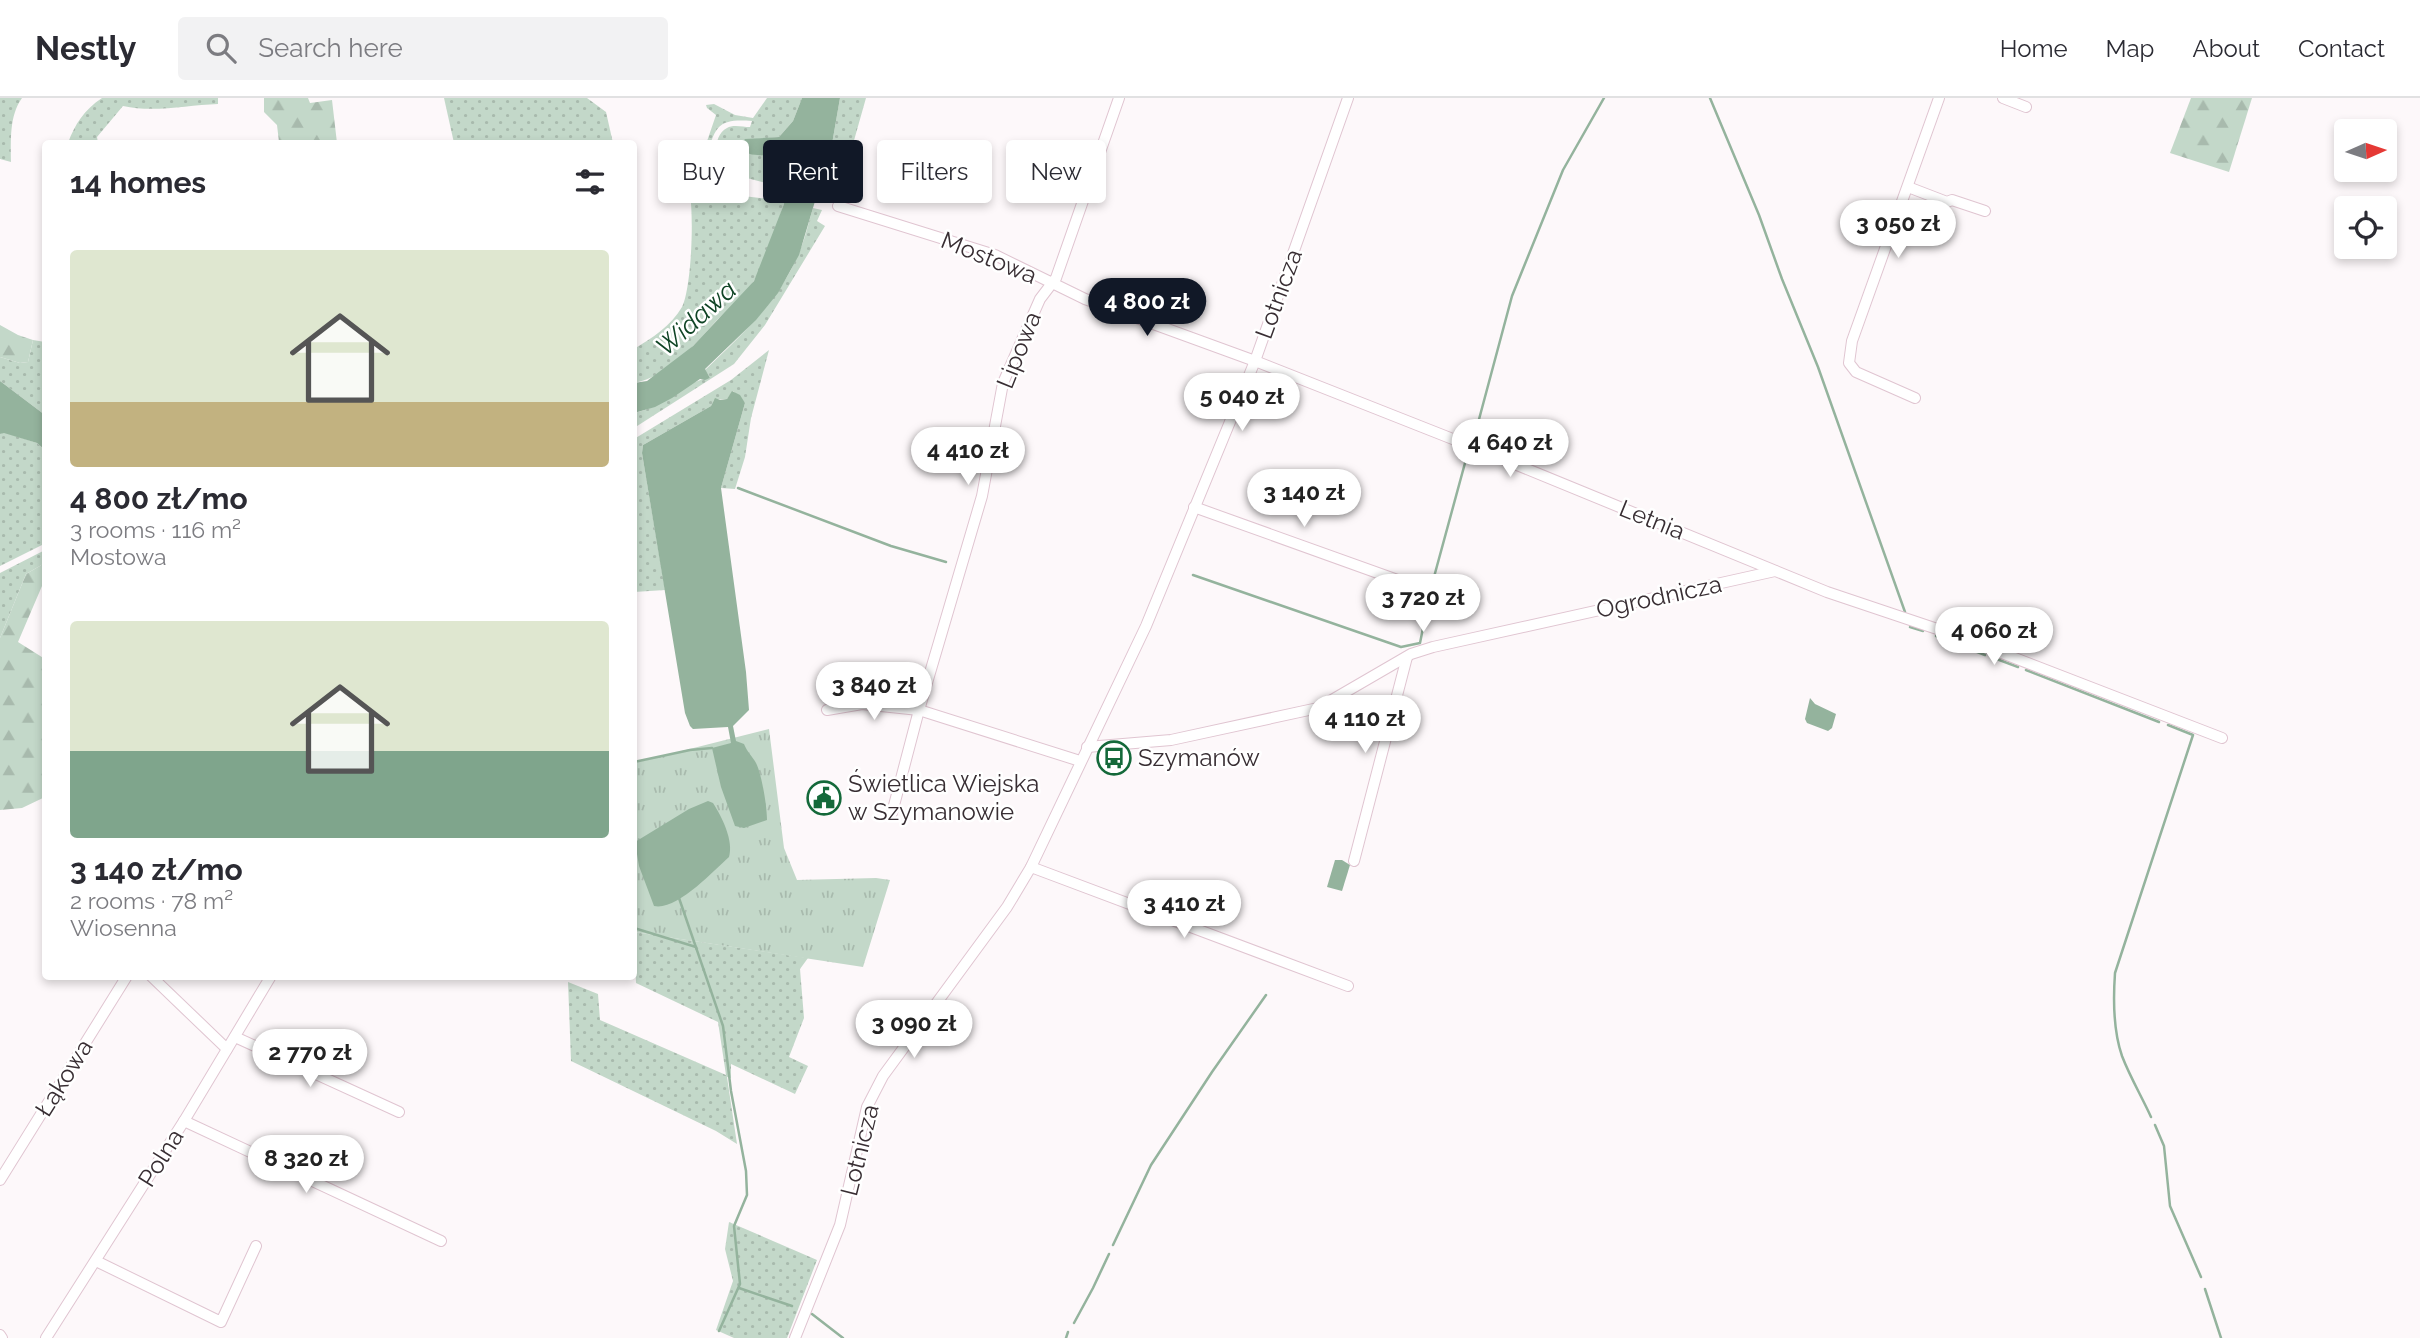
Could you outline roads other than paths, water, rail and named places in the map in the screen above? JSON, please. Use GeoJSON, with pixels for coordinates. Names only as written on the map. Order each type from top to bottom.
{"type":"FeatureCollection","features":[{"type":"Feature","properties":{"kind":"street","name":"Lipowa"},"geometry":{"type":"LineString","coordinates":[[891,813],[982,496],[1003,383],[1040,299],[1056,278],[1119,98]]}},
{"type":"Feature","properties":{"kind":"street","name":"Lotnicza"},"geometry":{"type":"LineString","coordinates":[[795,1338],[840,1225],[867,1107],[883,1076],[1007,907],[1031,867],[1146,626],[1255,362],[1348,98]]}},
{"type":"Feature","properties":{"kind":"street"},"geometry":{"type":"LineString","coordinates":[[1916,398],[1856,372],[1849,363],[1852,341],[1939,98]]}},
{"type":"Feature","properties":{"kind":"street"},"geometry":{"type":"LineString","coordinates":[[2003,98],[2026,107]]}},
{"type":"Feature","properties":{"kind":"street"},"geometry":{"type":"LineString","coordinates":[[1908,187],[1947,202],[1952,200],[1985,211]]}},
{"type":"Feature","properties":{"kind":"street","name":"Mostowa"},"geometry":{"type":"LineString","coordinates":[[838,206],[995,255],[1085,299],[1255,362]]}},
{"type":"Feature","properties":{"kind":"street","name":"Letnia"},"geometry":{"type":"LineString","coordinates":[[1255,362],[1478,449],[1775,571]]}},
{"type":"Feature","properties":{"kind":"street"},"geometry":{"type":"LineString","coordinates":[[1194,507],[1404,582]]}},
{"type":"Feature","properties":{"kind":"street"},"geometry":{"type":"LineString","coordinates":[[1775,571],[1887,614],[1955,635],[2222,737]]}},
{"type":"Feature","properties":{"kind":"street","name":"Ogrodnicza"},"geometry":{"type":"LineString","coordinates":[[827,710],[862,704],[919,710],[1083,754],[1171,740],[1318,708],[1407,657],[1454,642],[1775,571]]}},
{"type":"Feature","properties":{"kind":"street"},"geometry":{"type":"LineString","coordinates":[[1354,861],[1407,657]]}},
{"type":"Feature","properties":{"kind":"street"},"geometry":{"type":"LineString","coordinates":[[1031,867],[1348,986]]}},
{"type":"Feature","properties":{"kind":"street","name":"Łąkowa"},"geometry":{"type":"LineString","coordinates":[[0,1180],[125,980]]}},
{"type":"Feature","properties":{"kind":"street"},"geometry":{"type":"LineString","coordinates":[[155,980],[227,1049]]}},
{"type":"Feature","properties":{"kind":"street","name":"Polna"},"geometry":{"type":"LineString","coordinates":[[47,1338],[184,1121],[269,980]]}},
{"type":"Feature","properties":{"kind":"street"},"geometry":{"type":"LineString","coordinates":[[235,1037],[399,1112]]}},
{"type":"Feature","properties":{"kind":"street"},"geometry":{"type":"LineString","coordinates":[[184,1121],[441,1241]]}},
{"type":"Feature","properties":{"kind":"street"},"geometry":{"type":"LineString","coordinates":[[96,1261],[221,1322],[256,1246]]}},
{"type":"Feature","properties":{"kind":"waterway"},"geometry":{"type":"LineString","coordinates":[[1474,438],[1512,296],[1563,170],[1604,98]]}},
{"type":"Feature","properties":{"kind":"waterway"},"geometry":{"type":"LineString","coordinates":[[1710,98],[1818,367],[1905,612]]}},
{"type":"Feature","properties":{"kind":"waterway"},"geometry":{"type":"LineString","coordinates":[[1193,575],[1401,647],[1420,643],[1431,588],[1468,452]]}},
{"type":"Feature","properties":{"kind":"waterway"},"geometry":{"type":"LineString","coordinates":[[738,488],[891,546],[946,562]]}},
{"type":"Feature","properties":{"kind":"waterway"},"geometry":{"type":"LineString","coordinates":[[1910,627],[1923,631]]}},
{"type":"Feature","properties":{"kind":"waterway"},"geometry":{"type":"LineString","coordinates":[[1936,636],[1985,655]]}},
{"type":"Feature","properties":{"kind":"waterway"},"geometry":{"type":"LineString","coordinates":[[1994,658],[2018,667]]}},
{"type":"Feature","properties":{"kind":"waterway"},"geometry":{"type":"LineString","coordinates":[[2026,670],[2159,722]]}},
{"type":"Feature","properties":{"kind":"waterway"},"geometry":{"type":"LineString","coordinates":[[2151,1117],[2119,1046],[2114,1015],[2114,984],[2115,973],[2193,735],[2168,725]]}},
{"type":"Feature","properties":{"kind":"waterway"},"geometry":{"type":"LineString","coordinates":[[637,761],[712,748]]}},
{"type":"Feature","properties":{"kind":"waterway"},"geometry":{"type":"LineString","coordinates":[[679,898],[723,1026],[731,1091],[746,1171],[747,1195],[734,1226],[740,1284],[719,1331]]}},
{"type":"Feature","properties":{"kind":"waterway"},"geometry":{"type":"LineString","coordinates":[[637,929],[696,947]]}},
{"type":"Feature","properties":{"kind":"waterway"},"geometry":{"type":"LineString","coordinates":[[1113,1245],[1151,1165],[1266,995]]}},
{"type":"Feature","properties":{"kind":"waterway"},"geometry":{"type":"LineString","coordinates":[[2155,1125],[2164,1146],[2170,1206],[2201,1277]]}},
{"type":"Feature","properties":{"kind":"waterway"},"geometry":{"type":"LineString","coordinates":[[1074,1323],[1109,1254]]}},
{"type":"Feature","properties":{"kind":"waterway"},"geometry":{"type":"LineString","coordinates":[[739,1288],[792,1306]]}},
{"type":"Feature","properties":{"kind":"waterway"},"geometry":{"type":"LineString","coordinates":[[2205,1289],[2221,1338]]}},
{"type":"Feature","properties":{"kind":"waterway"},"geometry":{"type":"LineString","coordinates":[[812,1314],[843,1338]]}},
{"type":"Feature","properties":{"kind":"waterway"},"geometry":{"type":"LineString","coordinates":[[1066,1338],[1068,1332]]}},
{"type":"Feature","properties":{"kind":"place","name":"Szymanów"},"geometry":{"type":"Point","coordinates":[1114,758]}},
{"type":"Feature","properties":{"kind":"place","name":"Świetlica Wiejska w Szymanowie"},"geometry":{"type":"Point","coordinates":[824,798]}},
{"type":"Feature","properties":{"kind":"water label","name":"Widawa"},"geometry":{"type":"Point","coordinates":[696,318]}}]}
